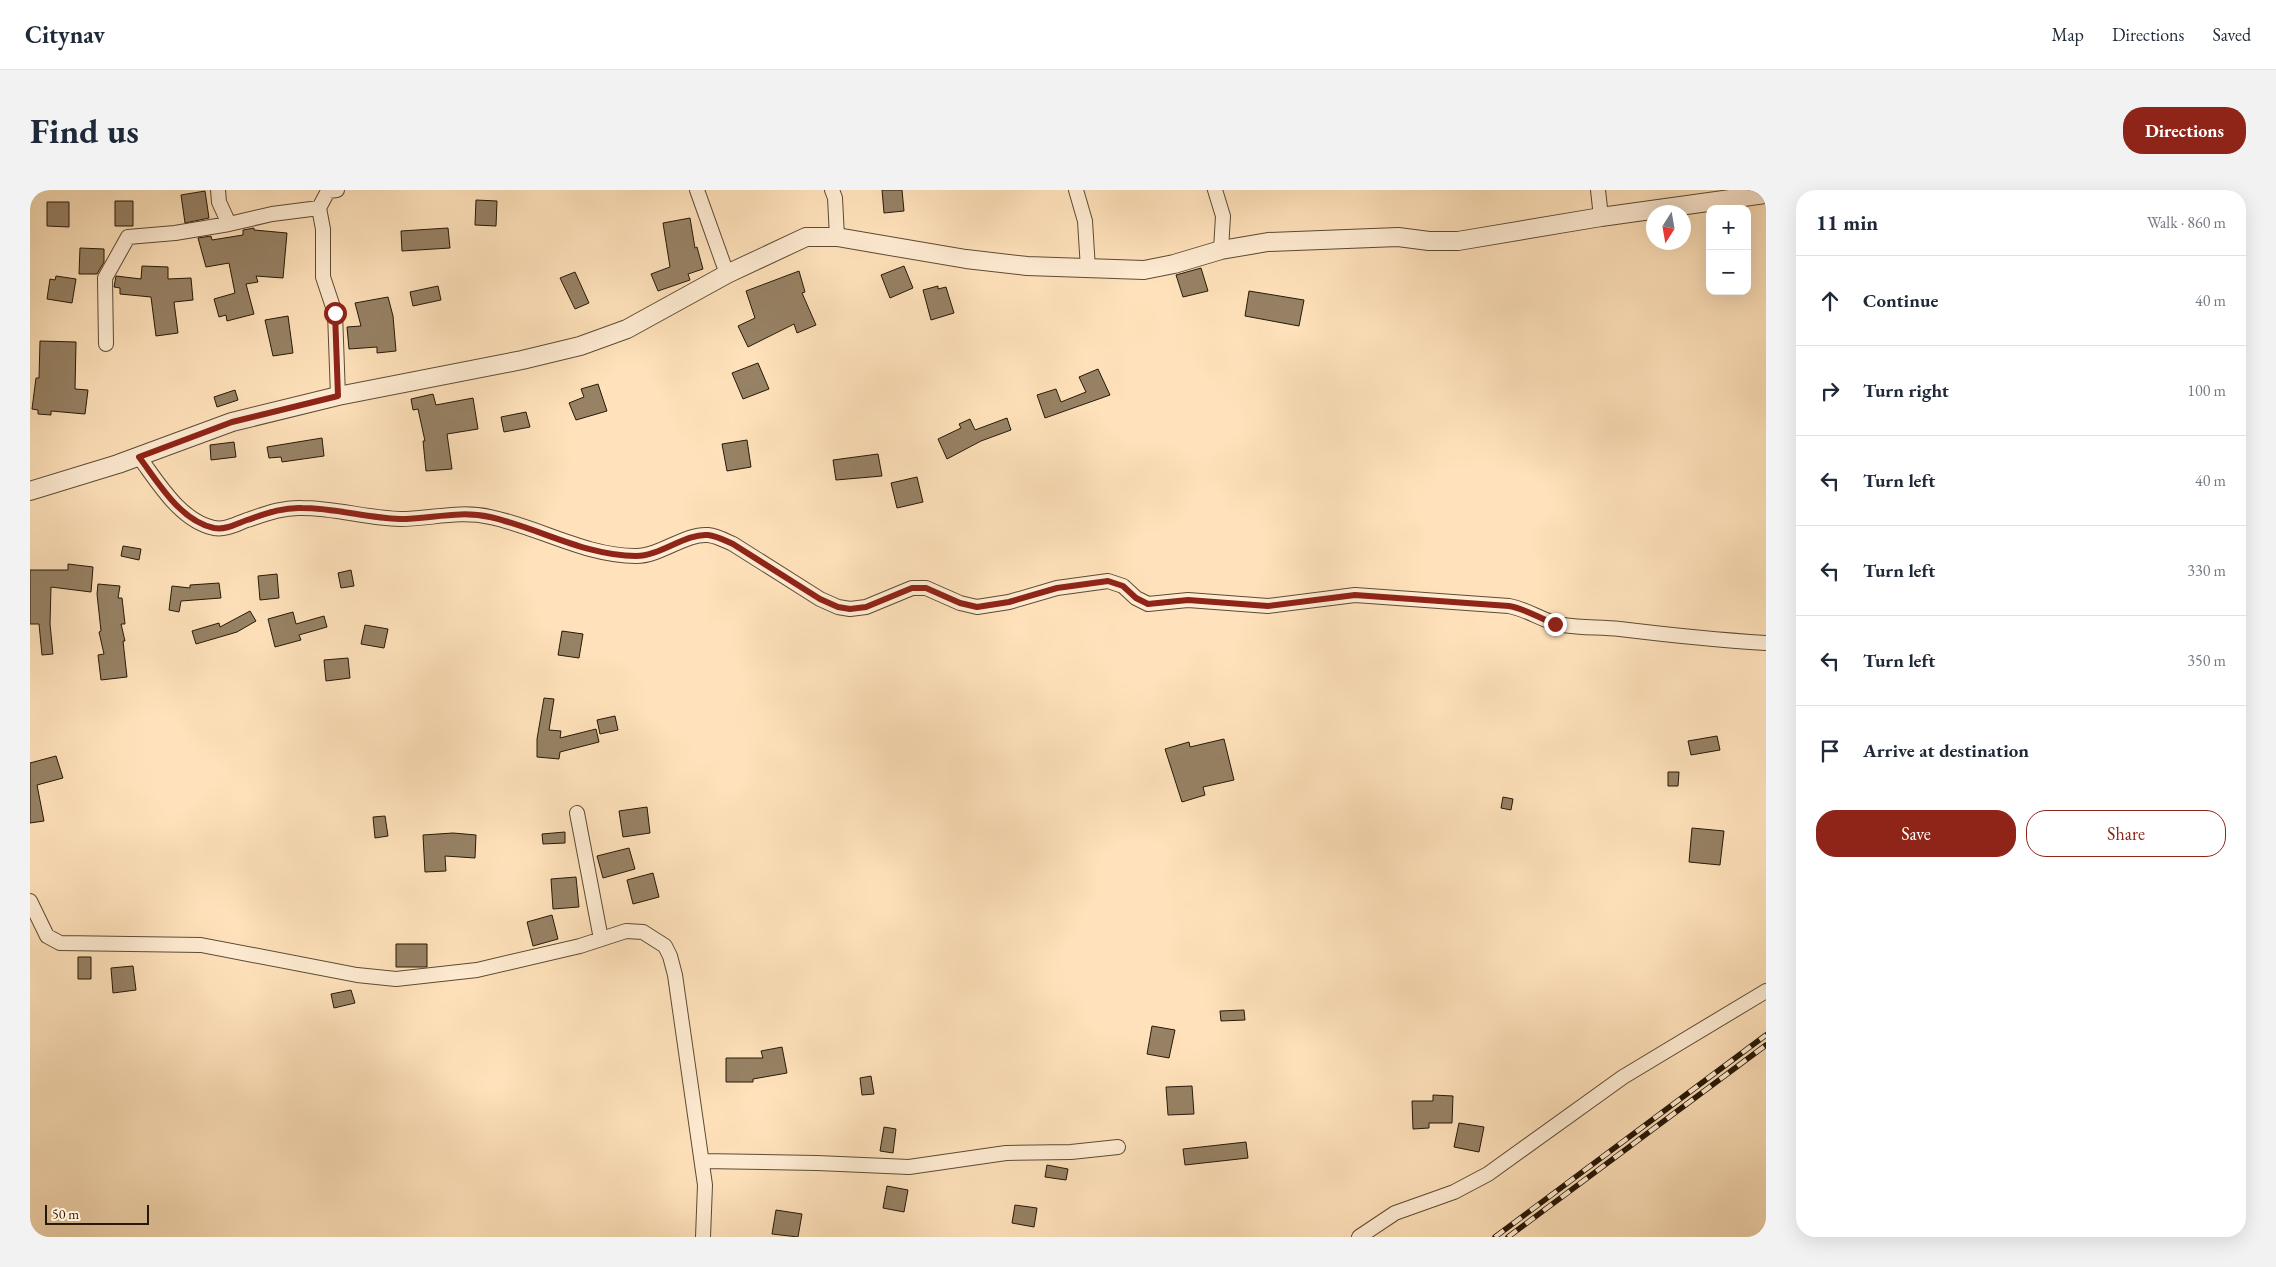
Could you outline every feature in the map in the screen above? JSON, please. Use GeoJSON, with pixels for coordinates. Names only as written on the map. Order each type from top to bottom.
{"type":"FeatureCollection","features":[{"type":"Feature","properties":{"kind":"street"},"geometry":{"type":"LineString","coordinates":[[218,190],[219,202],[228,224]]}},
{"type":"Feature","properties":{"kind":"street"},"geometry":{"type":"LineString","coordinates":[[337,190],[328,191],[319,208],[323,229],[323,277],[335,313],[338,396]]}},
{"type":"Feature","properties":{"kind":"street"},"geometry":{"type":"LineString","coordinates":[[697,190],[727,274]]}},
{"type":"Feature","properties":{"kind":"street"},"geometry":{"type":"LineString","coordinates":[[832,190],[835,198],[837,237]]}},
{"type":"Feature","properties":{"kind":"street"},"geometry":{"type":"LineString","coordinates":[[1076,190],[1085,221],[1088,269]]}},
{"type":"Feature","properties":{"kind":"street"},"geometry":{"type":"LineString","coordinates":[[1215,190],[1223,216],[1221,250]]}},
{"type":"Feature","properties":{"kind":"street"},"geometry":{"type":"LineString","coordinates":[[1598,190],[1601,217]]}},
{"type":"Feature","properties":{"kind":"street"},"geometry":{"type":"LineString","coordinates":[[30,491],[139,457],[232,422],[338,396],[522,360],[580,346],[627,329],[727,274],[806,237],[837,237],[966,259],[1027,266],[1144,270],[1174,264],[1221,250],[1268,242],[1398,237],[1429,241],[1458,241],[1601,217],[1766,194]]}},
{"type":"Feature","properties":{"kind":"street"},"geometry":{"type":"LineString","coordinates":[[106,344],[105,278],[128,237],[175,233],[272,214],[319,208]]}},
{"type":"Feature","properties":{"kind":"street"},"geometry":{"type":"LineString","coordinates":[[139,457],[167,495],[183,511],[194,519],[215,528],[229,527],[284,509],[303,508],[372,518],[402,519],[437,515],[474,514],[521,526],[545,536],[611,554],[635,556],[651,554],[672,545],[706,535],[718,537],[733,544],[820,599],[838,607],[850,609],[866,607],[912,588],[926,588],[960,603],[977,607],[1009,602],[1057,588],[1108,581],[1123,586],[1136,598],[1148,604],[1188,600],[1268,606],[1355,595],[1509,606],[1531,612],[1544,620],[1564,626],[1619,629],[1677,637],[1766,643]]}},
{"type":"Feature","properties":{"kind":"street"},"geometry":{"type":"LineString","coordinates":[[577,813],[601,939]]}},
{"type":"Feature","properties":{"kind":"street"},"geometry":{"type":"LineString","coordinates":[[30,901],[47,936],[60,943],[211,946],[357,975],[396,979],[476,970],[626,931],[643,932],[665,946],[675,975],[705,1185],[703,1237]]}},
{"type":"Feature","properties":{"kind":"street"},"geometry":{"type":"LineString","coordinates":[[1359,1237],[1395,1213],[1454,1192],[1488,1174],[1622,1077],[1766,991]]}},
{"type":"Feature","properties":{"kind":"street"},"geometry":{"type":"LineString","coordinates":[[702,1161],[909,1167],[1006,1153],[1071,1152],[1118,1147]]}},
{"type":"Feature","properties":{"kind":"building"},"geometry":{"type":"Polygon","coordinates":[[[882,190],[902,190],[904,211],[884,213],[882,190]]]}},
{"type":"Feature","properties":{"kind":"building"},"geometry":{"type":"Polygon","coordinates":[[[205,191],[209,218],[185,223],[181,195],[205,191]]]}},
{"type":"Feature","properties":{"kind":"building"},"geometry":{"type":"Polygon","coordinates":[[[476,200],[497,201],[496,226],[475,225],[476,200]]]}},
{"type":"Feature","properties":{"kind":"building"},"geometry":{"type":"Polygon","coordinates":[[[115,201],[133,201],[133,226],[115,226],[115,201]]]}},
{"type":"Feature","properties":{"kind":"building"},"geometry":{"type":"Polygon","coordinates":[[[47,202],[69,202],[69,227],[47,226],[47,202]]]}},
{"type":"Feature","properties":{"kind":"building"},"geometry":{"type":"Polygon","coordinates":[[[690,218],[695,248],[697,247],[703,269],[688,274],[690,280],[658,291],[651,274],[670,267],[663,223],[690,218]]]}},
{"type":"Feature","properties":{"kind":"building"},"geometry":{"type":"Polygon","coordinates":[[[254,228],[254,230],[287,233],[283,278],[256,276],[258,282],[246,284],[254,314],[227,321],[226,315],[219,317],[214,299],[235,293],[229,263],[206,267],[198,238],[211,236],[212,240],[243,235],[243,230],[254,228]]]}},
{"type":"Feature","properties":{"kind":"building"},"geometry":{"type":"Polygon","coordinates":[[[448,228],[450,248],[402,251],[401,231],[448,228]]]}},
{"type":"Feature","properties":{"kind":"building"},"geometry":{"type":"Polygon","coordinates":[[[80,248],[104,249],[104,262],[97,274],[79,274],[80,248]]]}},
{"type":"Feature","properties":{"kind":"building"},"geometry":{"type":"Polygon","coordinates":[[[142,266],[168,267],[168,279],[191,278],[193,300],[174,302],[178,333],[156,336],[151,297],[120,294],[120,288],[114,287],[116,276],[141,279],[142,266]]]}},
{"type":"Feature","properties":{"kind":"building"},"geometry":{"type":"Polygon","coordinates":[[[904,266],[913,288],[890,298],[881,275],[904,266]]]}},
{"type":"Feature","properties":{"kind":"building"},"geometry":{"type":"Polygon","coordinates":[[[1201,268],[1208,291],[1183,297],[1176,275],[1201,268]]]}},
{"type":"Feature","properties":{"kind":"building"},"geometry":{"type":"Polygon","coordinates":[[[799,271],[805,292],[802,293],[816,325],[797,333],[794,324],[748,347],[738,326],[755,318],[746,291],[799,271]]]}},
{"type":"Feature","properties":{"kind":"building"},"geometry":{"type":"Polygon","coordinates":[[[575,272],[589,303],[575,309],[560,278],[575,272]]]}},
{"type":"Feature","properties":{"kind":"building"},"geometry":{"type":"Polygon","coordinates":[[[56,276],[76,279],[72,303],[47,299],[50,279],[55,280],[56,276]]]}},
{"type":"Feature","properties":{"kind":"building"},"geometry":{"type":"Polygon","coordinates":[[[438,286],[441,300],[413,306],[410,292],[438,286]]]}},
{"type":"Feature","properties":{"kind":"building"},"geometry":{"type":"Polygon","coordinates":[[[938,286],[938,289],[946,287],[954,313],[931,320],[923,290],[938,286]]]}},
{"type":"Feature","properties":{"kind":"building"},"geometry":{"type":"Polygon","coordinates":[[[1249,291],[1304,300],[1299,326],[1245,316],[1249,291]]]}},
{"type":"Feature","properties":{"kind":"building"},"geometry":{"type":"Polygon","coordinates":[[[388,297],[393,316],[396,351],[377,353],[377,347],[349,349],[347,327],[361,326],[355,303],[388,297]]]}},
{"type":"Feature","properties":{"kind":"building"},"geometry":{"type":"Polygon","coordinates":[[[288,316],[293,353],[273,356],[265,320],[288,316]]]}},
{"type":"Feature","properties":{"kind":"building"},"geometry":{"type":"Polygon","coordinates":[[[40,341],[76,342],[75,389],[88,390],[85,414],[51,411],[51,415],[38,414],[38,410],[32,409],[36,378],[39,378],[40,341]]]}},
{"type":"Feature","properties":{"kind":"building"},"geometry":{"type":"Polygon","coordinates":[[[758,363],[769,389],[743,399],[732,373],[758,363]]]}},
{"type":"Feature","properties":{"kind":"building"},"geometry":{"type":"Polygon","coordinates":[[[1098,369],[1110,395],[1045,418],[1037,395],[1056,389],[1061,402],[1086,392],[1079,377],[1098,369]]]}},
{"type":"Feature","properties":{"kind":"building"},"geometry":{"type":"Polygon","coordinates":[[[598,384],[607,411],[576,420],[569,403],[584,397],[581,389],[598,384]]]}},
{"type":"Feature","properties":{"kind":"building"},"geometry":{"type":"Polygon","coordinates":[[[235,390],[238,400],[217,407],[214,397],[235,390]]]}},
{"type":"Feature","properties":{"kind":"building"},"geometry":{"type":"Polygon","coordinates":[[[433,394],[436,405],[473,398],[478,429],[447,434],[452,469],[426,471],[423,441],[425,441],[418,409],[413,410],[411,399],[433,394]]]}},
{"type":"Feature","properties":{"kind":"building"},"geometry":{"type":"Polygon","coordinates":[[[526,412],[530,427],[504,432],[501,417],[526,412]]]}},
{"type":"Feature","properties":{"kind":"building"},"geometry":{"type":"Polygon","coordinates":[[[1007,418],[1011,430],[981,441],[947,459],[938,439],[961,428],[959,424],[970,419],[975,430],[1007,418]]]}},
{"type":"Feature","properties":{"kind":"building"},"geometry":{"type":"Polygon","coordinates":[[[322,438],[324,456],[282,462],[281,457],[269,458],[267,447],[322,438]]]}},
{"type":"Feature","properties":{"kind":"building"},"geometry":{"type":"Polygon","coordinates":[[[747,440],[751,467],[727,471],[722,444],[747,440]]]}},
{"type":"Feature","properties":{"kind":"building"},"geometry":{"type":"Polygon","coordinates":[[[234,442],[236,457],[211,460],[210,445],[234,442]]]}},
{"type":"Feature","properties":{"kind":"building"},"geometry":{"type":"Polygon","coordinates":[[[878,454],[882,476],[836,480],[833,460],[878,454]]]}},
{"type":"Feature","properties":{"kind":"building"},"geometry":{"type":"Polygon","coordinates":[[[917,477],[923,502],[897,508],[891,483],[917,477]]]}},
{"type":"Feature","properties":{"kind":"building"},"geometry":{"type":"Polygon","coordinates":[[[123,546],[141,549],[139,560],[121,556],[123,546]]]}},
{"type":"Feature","properties":{"kind":"building"},"geometry":{"type":"Polygon","coordinates":[[[68,564],[93,567],[91,592],[51,587],[50,624],[53,654],[42,655],[39,624],[30,624],[30,570],[68,570],[68,564]]]}},
{"type":"Feature","properties":{"kind":"building"},"geometry":{"type":"Polygon","coordinates":[[[351,570],[354,586],[341,588],[338,573],[351,570]]]}},
{"type":"Feature","properties":{"kind":"building"},"geometry":{"type":"Polygon","coordinates":[[[277,574],[279,598],[260,600],[258,576],[277,574]]]}},
{"type":"Feature","properties":{"kind":"building"},"geometry":{"type":"Polygon","coordinates":[[[219,583],[221,598],[181,601],[179,612],[169,610],[172,586],[190,588],[190,585],[219,583]]]}},
{"type":"Feature","properties":{"kind":"building"},"geometry":{"type":"Polygon","coordinates":[[[98,584],[120,586],[118,598],[122,598],[125,624],[121,624],[125,641],[123,641],[127,677],[101,680],[98,655],[104,654],[99,632],[101,631],[97,594],[98,584]]]}},
{"type":"Feature","properties":{"kind":"building"},"geometry":{"type":"Polygon","coordinates":[[[250,611],[256,621],[237,632],[196,644],[192,631],[219,623],[220,627],[250,611]]]}},
{"type":"Feature","properties":{"kind":"building"},"geometry":{"type":"Polygon","coordinates":[[[293,612],[296,624],[324,616],[327,627],[299,635],[301,640],[275,647],[268,619],[293,612]]]}},
{"type":"Feature","properties":{"kind":"building"},"geometry":{"type":"Polygon","coordinates":[[[365,625],[388,629],[384,648],[361,644],[365,625]]]}},
{"type":"Feature","properties":{"kind":"building"},"geometry":{"type":"Polygon","coordinates":[[[562,631],[583,634],[579,658],[558,655],[562,631]]]}},
{"type":"Feature","properties":{"kind":"building"},"geometry":{"type":"Polygon","coordinates":[[[348,658],[350,678],[326,681],[324,660],[348,658]]]}},
{"type":"Feature","properties":{"kind":"building"},"geometry":{"type":"Polygon","coordinates":[[[544,698],[554,699],[549,730],[561,731],[560,738],[596,729],[599,742],[560,752],[559,759],[537,757],[537,739],[544,698]]]}},
{"type":"Feature","properties":{"kind":"building"},"geometry":{"type":"Polygon","coordinates":[[[615,716],[618,730],[600,734],[597,720],[615,716]]]}},
{"type":"Feature","properties":{"kind":"building"},"geometry":{"type":"Polygon","coordinates":[[[1717,736],[1720,750],[1691,755],[1688,741],[1717,736]]]}},
{"type":"Feature","properties":{"kind":"building"},"geometry":{"type":"Polygon","coordinates":[[[1224,739],[1234,780],[1203,787],[1205,795],[1182,802],[1165,749],[1189,742],[1190,747],[1224,739]]]}},
{"type":"Feature","properties":{"kind":"building"},"geometry":{"type":"Polygon","coordinates":[[[56,756],[63,778],[37,785],[44,821],[30,823],[30,763],[56,756]]]}},
{"type":"Feature","properties":{"kind":"building"},"geometry":{"type":"Polygon","coordinates":[[[1668,772],[1679,772],[1678,786],[1668,786],[1668,772]]]}},
{"type":"Feature","properties":{"kind":"building"},"geometry":{"type":"Polygon","coordinates":[[[1503,797],[1513,799],[1511,810],[1501,808],[1503,797]]]}},
{"type":"Feature","properties":{"kind":"building"},"geometry":{"type":"Polygon","coordinates":[[[647,807],[650,833],[623,837],[619,811],[647,807]]]}},
{"type":"Feature","properties":{"kind":"building"},"geometry":{"type":"Polygon","coordinates":[[[385,816],[388,836],[375,838],[373,817],[385,816]]]}},
{"type":"Feature","properties":{"kind":"building"},"geometry":{"type":"Polygon","coordinates":[[[1692,828],[1724,831],[1720,865],[1689,862],[1692,828]]]}},
{"type":"Feature","properties":{"kind":"building"},"geometry":{"type":"Polygon","coordinates":[[[565,832],[565,843],[543,844],[542,834],[565,832]]]}},
{"type":"Feature","properties":{"kind":"building"},"geometry":{"type":"Polygon","coordinates":[[[453,833],[476,835],[475,858],[445,856],[446,871],[425,872],[423,835],[453,833]]]}},
{"type":"Feature","properties":{"kind":"building"},"geometry":{"type":"Polygon","coordinates":[[[629,848],[635,869],[603,878],[597,856],[629,848]]]}},
{"type":"Feature","properties":{"kind":"building"},"geometry":{"type":"Polygon","coordinates":[[[653,873],[659,897],[633,904],[627,880],[653,873]]]}},
{"type":"Feature","properties":{"kind":"building"},"geometry":{"type":"Polygon","coordinates":[[[576,877],[579,907],[553,909],[551,879],[576,877]]]}},
{"type":"Feature","properties":{"kind":"building"},"geometry":{"type":"Polygon","coordinates":[[[552,915],[558,939],[533,946],[527,922],[552,915]]]}},
{"type":"Feature","properties":{"kind":"building"},"geometry":{"type":"Polygon","coordinates":[[[396,944],[427,944],[427,967],[396,967],[396,944]]]}},
{"type":"Feature","properties":{"kind":"building"},"geometry":{"type":"Polygon","coordinates":[[[78,957],[91,957],[91,979],[78,979],[78,957]]]}},
{"type":"Feature","properties":{"kind":"building"},"geometry":{"type":"Polygon","coordinates":[[[133,966],[136,990],[113,993],[111,968],[133,966]]]}},
{"type":"Feature","properties":{"kind":"building"},"geometry":{"type":"Polygon","coordinates":[[[351,990],[355,1003],[334,1008],[331,994],[351,990]]]}},
{"type":"Feature","properties":{"kind":"building"},"geometry":{"type":"Polygon","coordinates":[[[1244,1010],[1245,1020],[1221,1021],[1220,1011],[1244,1010]]]}},
{"type":"Feature","properties":{"kind":"building"},"geometry":{"type":"Polygon","coordinates":[[[1152,1026],[1175,1030],[1169,1058],[1147,1054],[1152,1026]]]}},
{"type":"Feature","properties":{"kind":"building"},"geometry":{"type":"Polygon","coordinates":[[[782,1047],[787,1073],[753,1079],[753,1082],[726,1082],[726,1058],[763,1058],[761,1051],[782,1047]]]}},
{"type":"Feature","properties":{"kind":"building"},"geometry":{"type":"Polygon","coordinates":[[[871,1076],[874,1094],[862,1095],[860,1078],[871,1076]]]}},
{"type":"Feature","properties":{"kind":"building"},"geometry":{"type":"Polygon","coordinates":[[[1192,1086],[1194,1114],[1168,1115],[1166,1087],[1192,1086]]]}},
{"type":"Feature","properties":{"kind":"building"},"geometry":{"type":"Polygon","coordinates":[[[1433,1095],[1453,1096],[1452,1123],[1429,1123],[1429,1128],[1413,1129],[1412,1101],[1433,1101],[1433,1095]]]}},
{"type":"Feature","properties":{"kind":"building"},"geometry":{"type":"Polygon","coordinates":[[[1459,1123],[1484,1127],[1479,1152],[1454,1147],[1459,1123]]]}},
{"type":"Feature","properties":{"kind":"building"},"geometry":{"type":"Polygon","coordinates":[[[884,1127],[896,1129],[893,1153],[880,1151],[884,1127]]]}},
{"type":"Feature","properties":{"kind":"building"},"geometry":{"type":"Polygon","coordinates":[[[1246,1142],[1248,1158],[1185,1165],[1183,1149],[1246,1142]]]}},
{"type":"Feature","properties":{"kind":"building"},"geometry":{"type":"Polygon","coordinates":[[[1047,1165],[1068,1169],[1066,1180],[1045,1177],[1047,1165]]]}},
{"type":"Feature","properties":{"kind":"building"},"geometry":{"type":"Polygon","coordinates":[[[887,1186],[908,1190],[904,1212],[883,1208],[887,1186]]]}},
{"type":"Feature","properties":{"kind":"building"},"geometry":{"type":"Polygon","coordinates":[[[1015,1205],[1037,1208],[1034,1227],[1012,1223],[1015,1205]]]}},
{"type":"Feature","properties":{"kind":"building"},"geometry":{"type":"Polygon","coordinates":[[[776,1210],[802,1214],[798,1237],[772,1234],[776,1210]]]}},
{"type":"Feature","properties":{"kind":"railway"},"geometry":{"type":"LineString","coordinates":[[1495,1237],[1766,1035]]}},
{"type":"Feature","properties":{"kind":"railway"},"geometry":{"type":"LineString","coordinates":[[1508,1237],[1766,1045]]}},
{"type":"Feature","properties":{"kind":"route"},"geometry":{"type":"LineString","coordinates":[[335,313],[338,354],[338,396],[232,422],[139,457],[167,495],[194,519],[215,528],[229,527],[284,509],[303,508],[372,518],[402,519],[437,515],[474,514],[521,526],[545,536],[611,554],[635,556],[651,554],[672,545],[706,535],[718,537],[733,544],[820,599],[838,607],[850,609],[866,607],[901,591],[919,587],[926,588],[960,603],[977,607],[1009,602],[1057,588],[1108,581],[1123,586],[1136,598],[1148,604],[1188,600],[1268,606],[1312,601],[1342,595],[1355,595],[1509,606],[1531,612],[1555,624]]}}]}
